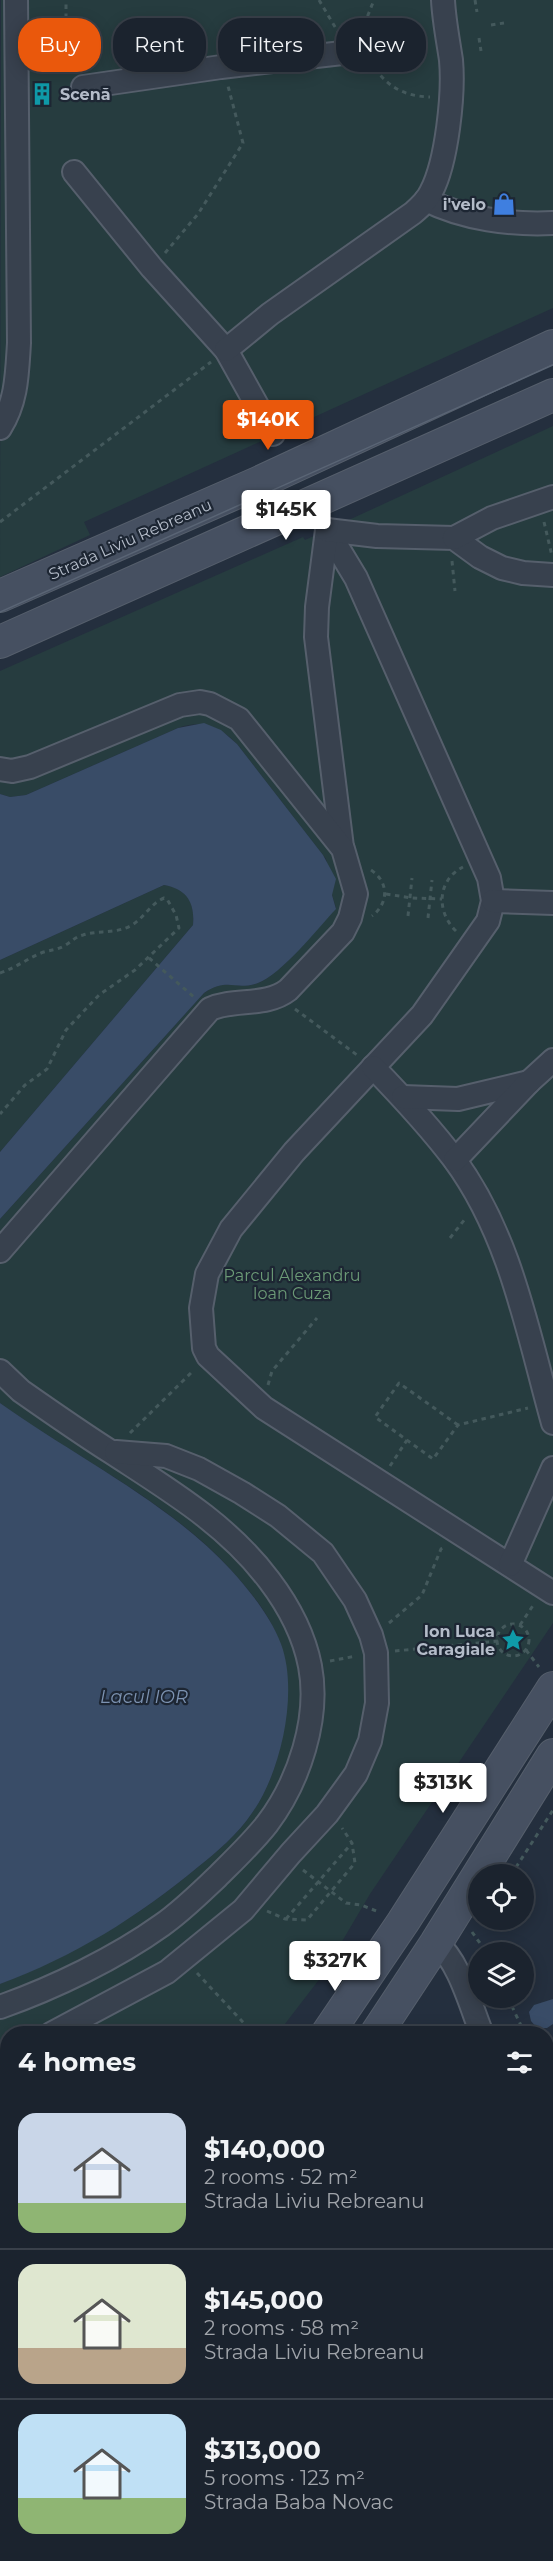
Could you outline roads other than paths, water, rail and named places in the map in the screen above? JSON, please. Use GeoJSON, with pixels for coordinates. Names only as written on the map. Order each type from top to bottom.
{"type":"FeatureCollection","features":[{"type":"Feature","properties":{"kind":"main road","name":"Strada Liviu Rebreanu"},"geometry":{"type":"LineString","coordinates":[[0,596],[258,483],[553,346]]}},
{"type":"Feature","properties":{"kind":"main road"},"geometry":{"type":"LineString","coordinates":[[0,642],[553,395]]}},
{"type":"Feature","properties":{"kind":"main road"},"geometry":{"type":"LineString","coordinates":[[332,2026],[553,1688]]}},
{"type":"Feature","properties":{"kind":"main road"},"geometry":{"type":"LineString","coordinates":[[381,2026],[553,1755]]}},
{"type":"Feature","properties":{"kind":"main road"},"geometry":{"type":"LineString","coordinates":[[348,2026],[373,1967]]}},
{"type":"Feature","properties":{"kind":"street"},"geometry":{"type":"LineString","coordinates":[[0,428],[9,414],[15,395],[19,343],[16,0]]}},
{"type":"Feature","properties":{"kind":"street"},"geometry":{"type":"LineString","coordinates":[[226,350],[270,314],[406,219],[431,193],[442,158],[450,97],[451,61],[444,28],[443,0]]}},
{"type":"Feature","properties":{"kind":"street"},"geometry":{"type":"LineString","coordinates":[[83,87],[222,67],[336,57]]}},
{"type":"Feature","properties":{"kind":"street"},"geometry":{"type":"LineString","coordinates":[[74,172],[152,268],[226,350],[273,434]]}},
{"type":"Feature","properties":{"kind":"street"},"geometry":{"type":"LineString","coordinates":[[426,200],[463,214],[501,220],[553,223]]}},
{"type":"Feature","properties":{"kind":"street"},"geometry":{"type":"LineString","coordinates":[[327,530],[377,536],[454,538],[492,518],[546,499]]}},
{"type":"Feature","properties":{"kind":"street"},"geometry":{"type":"LineString","coordinates":[[0,1251],[210,1009],[220,1005],[279,997],[343,932],[350,918],[356,894],[343,849],[316,638],[317,607],[327,530]]}},
{"type":"Feature","properties":{"kind":"street"},"geometry":{"type":"LineString","coordinates":[[327,530],[356,578],[489,878],[493,901],[488,921],[475,942],[422,1015],[294,1152],[231,1229],[207,1274],[201,1308],[204,1348],[208,1356],[264,1408],[549,1591]]}},
{"type":"Feature","properties":{"kind":"street"},"geometry":{"type":"LineString","coordinates":[[454,538],[480,557],[502,568],[523,573],[553,575]]}},
{"type":"Feature","properties":{"kind":"street"},"geometry":{"type":"LineString","coordinates":[[0,769],[12,771],[30,767],[180,705],[200,702],[210,704],[244,723],[343,849]]}},
{"type":"Feature","properties":{"kind":"street"},"geometry":{"type":"LineString","coordinates":[[493,901],[553,903]]}},
{"type":"Feature","properties":{"kind":"street"},"geometry":{"type":"LineString","coordinates":[[455,1160],[553,1060]]}},
{"type":"Feature","properties":{"kind":"street"},"geometry":{"type":"LineString","coordinates":[[373,1067],[403,1097],[455,1160],[480,1201],[517,1291],[550,1413]]}},
{"type":"Feature","properties":{"kind":"street"},"geometry":{"type":"LineString","coordinates":[[403,1097],[458,1099],[529,1082]]}},
{"type":"Feature","properties":{"kind":"street"},"geometry":{"type":"LineString","coordinates":[[0,1371],[21,1391],[200,1510],[252,1560],[289,1609],[303,1640],[313,1688],[300,1762],[283,1799],[255,1839],[162,1926],[78,1973],[0,2007]]}},
{"type":"Feature","properties":{"kind":"street"},"geometry":{"type":"LineString","coordinates":[[67,2026],[132,1993],[184,1960],[243,1910],[327,1814],[356,1774],[370,1741],[377,1703],[373,1644],[355,1600],[323,1553],[278,1516],[207,1474],[166,1456],[111,1452]]}},
{"type":"Feature","properties":{"kind":"street"},"geometry":{"type":"LineString","coordinates":[[510,1565],[553,1468]]}},
{"type":"Feature","properties":{"kind":"street"},"geometry":{"type":"LineString","coordinates":[[436,1943],[444,1949],[453,1964],[479,2026]]}},
{"type":"Feature","properties":{"kind":"water"},"geometry":{"type":"Polygon","coordinates":[[[204,723],[221,730],[237,744],[323,855],[336,879],[332,895],[336,909],[288,961],[267,978],[250,985],[220,986],[204,993],[0,1219],[0,1152],[193,925],[193,910],[184,894],[164,885],[0,960],[0,794],[10,797],[26,795],[178,728],[204,723]]]}},
{"type":"Feature","properties":{"kind":"water","name":"Lacul IOR"},"geometry":{"type":"Polygon","coordinates":[[[0,1403],[151,1502],[207,1546],[231,1570],[272,1624],[286,1663],[288,1685],[284,1732],[279,1755],[262,1796],[234,1835],[175,1885],[128,1919],[79,1948],[0,1984],[0,1403]]]}},
{"type":"Feature","properties":{"kind":"water"},"geometry":{"type":"Polygon","coordinates":[[[553,1999],[553,2024],[550,2026],[535,2026],[531,2021],[529,2012],[534,2005],[553,1999]]]}},
{"type":"Feature","properties":{"kind":"tram line"},"geometry":{"type":"LineString","coordinates":[[0,612],[553,365]]}},
{"type":"Feature","properties":{"kind":"place","name":"Scenă"},"geometry":{"type":"Point","coordinates":[42,94]}},
{"type":"Feature","properties":{"kind":"place","name":"i'velo"},"geometry":{"type":"Point","coordinates":[504,204]}},
{"type":"Feature","properties":{"kind":"place","name":"Ion Luca Caragiale"},"geometry":{"type":"Point","coordinates":[513,1640]}},
{"type":"Feature","properties":{"kind":"park label","name":"Parcul Alexandru Ioan Cuza"},"geometry":{"type":"Point","coordinates":[292,1284]}}]}
